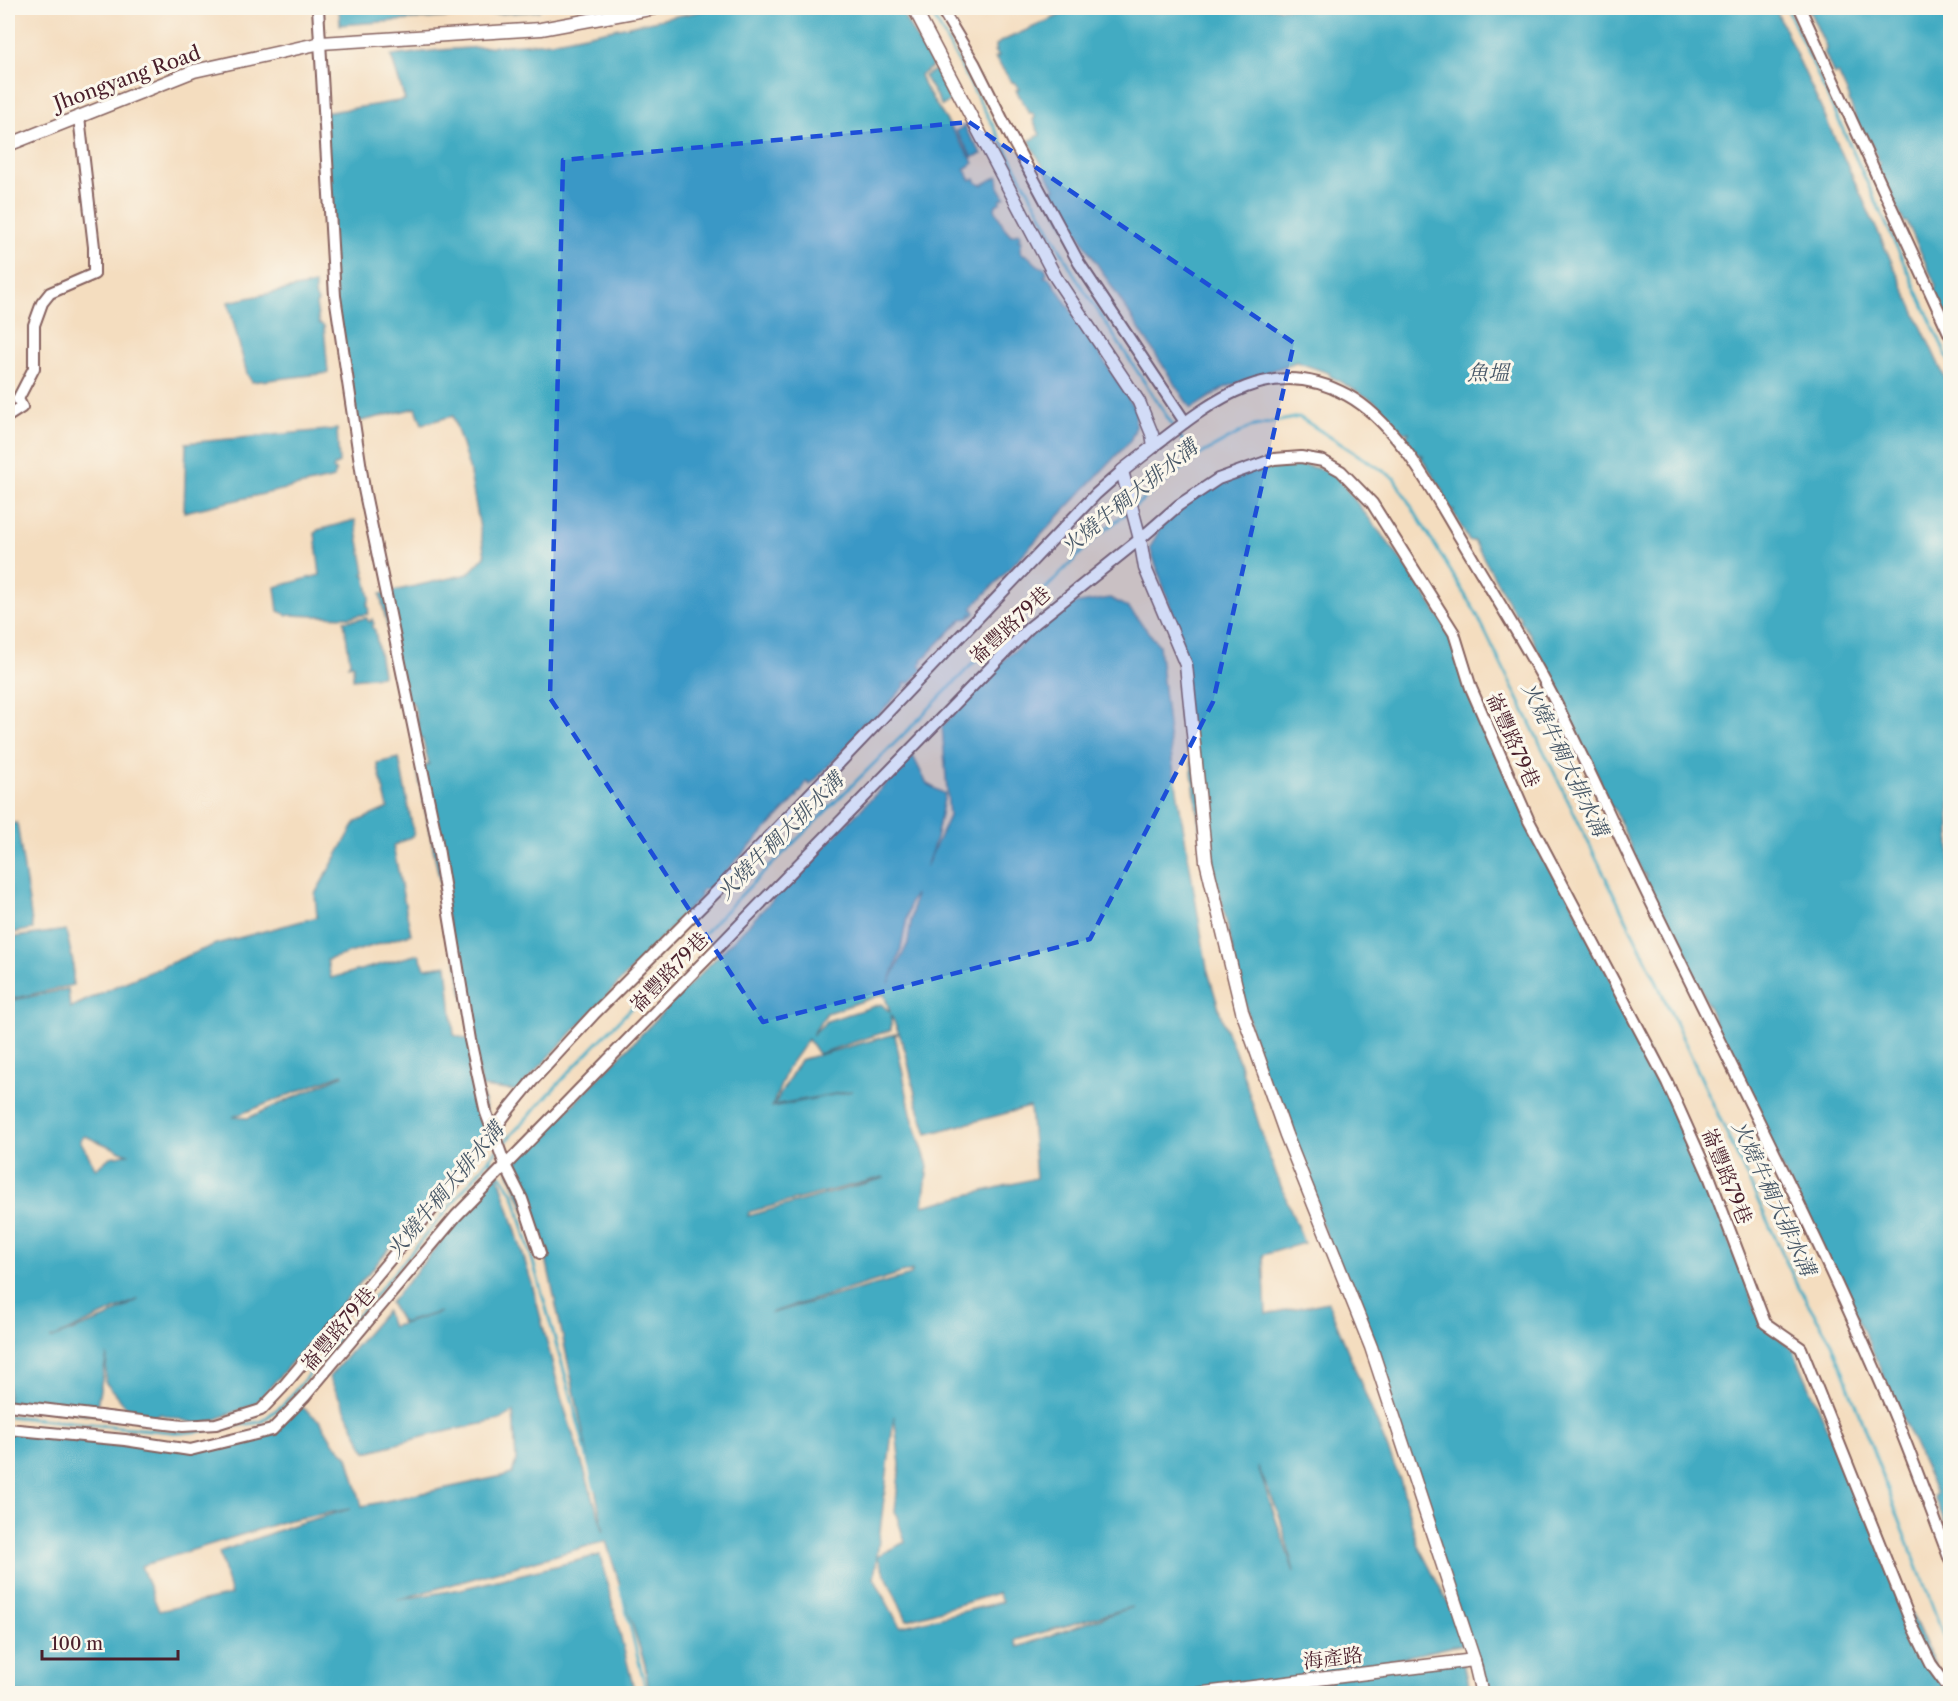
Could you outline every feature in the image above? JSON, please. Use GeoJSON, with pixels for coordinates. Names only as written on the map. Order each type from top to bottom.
{"type":"FeatureCollection","features":[{"type":"Feature","properties":{"kind":"street"},"geometry":{"type":"LineString","coordinates":[[318,8],[335,296],[362,477],[436,836],[470,1040],[486,1113],[492,1133],[522,1199],[540,1253]]}},
{"type":"Feature","properties":{"kind":"street","name":"Jhongyang Road"},"geometry":{"type":"LineString","coordinates":[[8,145],[194,71],[321,43],[541,29],[655,8]]}},
{"type":"Feature","properties":{"kind":"street"},"geometry":{"type":"LineString","coordinates":[[914,8],[1056,278],[1139,402],[1152,434],[1154,446]]}},
{"type":"Feature","properties":{"kind":"street"},"geometry":{"type":"LineString","coordinates":[[941,8],[974,63],[1079,263],[1185,422]]}},
{"type":"Feature","properties":{"kind":"street"},"geometry":{"type":"LineString","coordinates":[[1800,8],[1950,335]]}},
{"type":"Feature","properties":{"kind":"street"},"geometry":{"type":"LineString","coordinates":[[8,416],[22,407],[18,399],[34,368],[34,325],[42,303],[50,293],[94,274],[94,247],[79,117]]}},
{"type":"Feature","properties":{"kind":"street"},"geometry":{"type":"LineString","coordinates":[[8,1405],[183,1426],[216,1424],[261,1410],[456,1181],[533,1080],[594,1014],[720,888],[1096,494],[1202,409],[1238,389],[1277,379],[1315,382],[1349,396],[1377,418],[1406,451],[1481,573],[1553,697],[1797,1199],[1892,1410],[1950,1560]]}},
{"type":"Feature","properties":{"kind":"street","name":"崙豐路79巷"},"geometry":{"type":"LineString","coordinates":[[8,1429],[125,1440],[190,1450],[272,1430],[305,1396],[456,1216],[1029,628],[1179,505],[1218,480],[1274,459],[1301,457],[1323,461],[1341,471],[1372,503],[1454,633],[1471,688],[1529,821],[1668,1082],[1709,1176],[1765,1323],[1801,1348],[1912,1625],[1931,1664],[1950,1690]]}},
{"type":"Feature","properties":{"kind":"street"},"geometry":{"type":"LineString","coordinates":[[1122,471],[1140,539],[1145,568],[1186,664],[1206,861],[1242,1011],[1286,1135],[1371,1347],[1474,1660],[1482,1694]]}},
{"type":"Feature","properties":{"kind":"street","name":"海產路"},"geometry":{"type":"LineString","coordinates":[[1196,1694],[1474,1660]]}},
{"type":"Feature","properties":{"kind":"highlighted area"},"geometry":{"type":"Polygon","coordinates":[[[969,122],[1294,343],[1213,702],[1090,939],[763,1022],[550,698],[563,160],[969,122]]]}},
{"type":"Feature","properties":{"kind":"water"},"geometry":{"type":"Polygon","coordinates":[[[339,8],[541,8],[538,11],[340,25],[339,8]]]}},
{"type":"Feature","properties":{"kind":"water"},"geometry":{"type":"Polygon","coordinates":[[[716,8],[899,8],[923,50],[926,51],[932,65],[920,75],[924,86],[974,163],[964,169],[971,180],[975,178],[977,183],[982,185],[998,176],[999,187],[1005,197],[1000,200],[1001,202],[996,205],[995,209],[1004,227],[1011,235],[1020,233],[1021,237],[1018,240],[1022,240],[1020,250],[1045,268],[1047,273],[1044,277],[1050,278],[1136,410],[1135,429],[1130,441],[972,608],[975,613],[972,616],[971,614],[970,618],[962,619],[922,660],[923,662],[919,665],[923,669],[909,684],[907,682],[904,684],[905,686],[870,724],[865,721],[858,731],[861,732],[810,785],[807,781],[801,792],[797,794],[798,796],[709,889],[704,889],[699,894],[701,896],[517,1091],[482,1087],[417,770],[429,764],[416,725],[419,724],[415,720],[417,719],[413,703],[404,700],[380,594],[468,574],[485,556],[469,468],[453,416],[422,424],[416,408],[353,423],[335,320],[318,114],[405,100],[391,56],[551,42],[716,8]]]}},
{"type":"Feature","properties":{"kind":"water","name":"魚塭"},"geometry":{"type":"Polygon","coordinates":[[[1076,8],[1775,8],[1950,389],[1950,1534],[1934,1497],[1936,1493],[1858,1319],[1859,1316],[1855,1317],[1739,1081],[1700,987],[1675,943],[1678,942],[1673,941],[1668,932],[1674,933],[1671,926],[1665,927],[1649,889],[1653,889],[1647,887],[1645,873],[1643,875],[1614,808],[1611,808],[1598,782],[1600,780],[1577,737],[1579,735],[1572,722],[1569,722],[1530,634],[1519,620],[1521,619],[1518,614],[1515,614],[1474,541],[1469,541],[1452,510],[1455,510],[1450,509],[1442,493],[1444,492],[1420,456],[1423,457],[1423,455],[1416,453],[1406,438],[1409,432],[1404,433],[1374,401],[1330,376],[1329,373],[1296,362],[1224,388],[1191,409],[1078,232],[1075,230],[1071,232],[1070,236],[1054,207],[1062,202],[1058,199],[1052,203],[1046,192],[1049,194],[1050,190],[1055,189],[1029,141],[1040,135],[1033,120],[1035,117],[1029,113],[1016,90],[1019,89],[995,58],[999,56],[994,51],[997,50],[995,47],[1000,42],[1076,8]]]}},
{"type":"Feature","properties":{"kind":"water"},"geometry":{"type":"Polygon","coordinates":[[[1808,8],[1950,8],[1950,327],[1934,292],[1936,286],[1907,222],[1904,222],[1877,166],[1880,165],[1879,161],[1875,161],[1877,158],[1867,135],[1862,136],[1850,99],[1838,73],[1834,75],[1824,51],[1826,47],[1808,8]]]}},
{"type":"Feature","properties":{"kind":"water"},"geometry":{"type":"Polygon","coordinates":[[[935,70],[950,101],[942,106],[924,76],[935,70]]]}},
{"type":"Feature","properties":{"kind":"water"},"geometry":{"type":"Polygon","coordinates":[[[965,126],[982,154],[972,157],[956,131],[965,126]]]}},
{"type":"Feature","properties":{"kind":"water"},"geometry":{"type":"Polygon","coordinates":[[[315,284],[319,323],[324,326],[328,373],[252,382],[247,374],[228,302],[315,284]]]}},
{"type":"Feature","properties":{"kind":"water"},"geometry":{"type":"Polygon","coordinates":[[[337,429],[339,463],[333,469],[336,471],[334,478],[184,512],[186,443],[337,429]]]}},
{"type":"Feature","properties":{"kind":"water"},"geometry":{"type":"Polygon","coordinates":[[[1277,459],[1333,472],[1410,571],[1453,638],[1467,693],[1657,1071],[1698,1161],[1761,1323],[1794,1351],[1948,1693],[1485,1693],[1468,1643],[1338,1672],[1462,1658],[1470,1693],[1331,1693],[1329,1676],[1327,1679],[1329,1694],[649,1693],[645,1665],[606,1541],[397,1600],[461,1589],[600,1555],[635,1693],[8,1693],[8,1429],[190,1450],[266,1432],[298,1404],[321,1422],[332,1441],[348,1457],[362,1506],[512,1474],[516,1460],[513,1412],[500,1420],[366,1452],[329,1377],[386,1311],[392,1327],[441,1312],[402,1323],[390,1303],[498,1173],[532,1284],[561,1397],[604,1532],[546,1258],[508,1171],[913,756],[927,784],[945,794],[936,839],[926,867],[949,816],[942,726],[969,698],[967,691],[1068,605],[1110,598],[1129,608],[1159,645],[1172,760],[1207,968],[1269,1156],[1304,1243],[1263,1255],[1266,1314],[1328,1302],[1401,1482],[1417,1543],[1466,1638],[1378,1370],[1256,1052],[1217,881],[1207,884],[1192,773],[1181,637],[1150,548],[1166,516],[1231,472],[1277,459]],[[915,894],[910,903],[900,953],[889,983],[908,943],[915,894]],[[884,994],[827,1013],[812,1035],[827,1021],[881,1004],[890,1012],[884,994]],[[891,1015],[891,1030],[818,1054],[808,1039],[788,1067],[772,1107],[852,1091],[774,1105],[800,1060],[899,1033],[891,1015]],[[899,1033],[895,1035],[911,1114],[928,1166],[923,1206],[1036,1178],[1030,1107],[927,1134],[917,1103],[899,1033]],[[884,1178],[749,1212],[748,1216],[884,1178]],[[912,1270],[772,1313],[911,1275],[912,1270]],[[894,1416],[877,1556],[905,1542],[895,1511],[900,1464],[894,1416]],[[1258,1467],[1294,1572],[1280,1517],[1258,1467]],[[350,1509],[289,1520],[141,1566],[159,1611],[231,1595],[219,1552],[293,1525],[350,1509]],[[877,1557],[874,1578],[900,1627],[1002,1602],[998,1593],[907,1620],[877,1557]],[[1132,1607],[1016,1640],[1018,1647],[1132,1607]]]}},
{"type":"Feature","properties":{"kind":"water"},"geometry":{"type":"Polygon","coordinates":[[[355,520],[365,572],[363,574],[370,598],[367,605],[368,614],[349,617],[287,615],[278,611],[275,587],[320,575],[315,533],[318,530],[355,520]]]}},
{"type":"Feature","properties":{"kind":"water"},"geometry":{"type":"Polygon","coordinates":[[[367,618],[370,622],[372,619],[374,624],[372,627],[375,630],[383,674],[353,679],[353,664],[348,665],[350,662],[344,621],[367,618]]]}},
{"type":"Feature","properties":{"kind":"water"},"geometry":{"type":"Polygon","coordinates":[[[399,758],[414,835],[393,846],[411,934],[327,960],[331,978],[419,954],[425,968],[447,965],[454,1035],[470,1040],[490,1126],[374,1267],[253,1405],[201,1425],[160,1414],[138,1421],[105,1382],[107,1355],[95,1415],[8,1405],[8,1001],[68,989],[70,1008],[216,944],[317,917],[315,894],[356,822],[388,808],[377,763],[399,758]],[[342,1074],[233,1117],[248,1118],[342,1074]],[[85,1136],[80,1140],[96,1169],[110,1157],[128,1154],[85,1136]],[[139,1299],[56,1337],[106,1318],[139,1299]]]}},
{"type":"Feature","properties":{"kind":"water"},"geometry":{"type":"Polygon","coordinates":[[[17,823],[33,929],[8,934],[8,824],[17,823]]]}},
{"type":"Feature","properties":{"kind":"water"},"geometry":{"type":"Polygon","coordinates":[[[66,930],[73,962],[73,985],[8,1000],[8,938],[66,930]]]}},
{"type":"Feature","properties":{"kind":"waterway"},"geometry":{"type":"LineString","coordinates":[[929,8],[1076,278],[1194,458]]}},
{"type":"Feature","properties":{"kind":"waterway"},"geometry":{"type":"LineString","coordinates":[[1787,8],[1950,363]]}},
{"type":"Feature","properties":{"kind":"waterway","name":"火燒牛稠大排水溝"},"geometry":{"type":"LineString","coordinates":[[1135,506],[1194,458],[1250,427],[1299,417],[1394,478],[1476,613],[1652,972],[1798,1287],[1832,1343],[1943,1634],[1950,1644]]}},
{"type":"Feature","properties":{"kind":"waterway","name":"火燒牛稠大排水溝"},"geometry":{"type":"LineString","coordinates":[[502,1145],[570,1071],[751,885],[908,730],[1096,537],[1130,510]]}},
{"type":"Feature","properties":{"kind":"waterway","name":"火燒牛稠大排水溝"},"geometry":{"type":"LineString","coordinates":[[218,1428],[261,1422],[284,1404],[497,1150]]}},
{"type":"Feature","properties":{"kind":"waterway"},"geometry":{"type":"LineString","coordinates":[[489,1159],[497,1170]]}},
{"type":"Feature","properties":{"kind":"waterway"},"geometry":{"type":"LineString","coordinates":[[501,1175],[514,1195],[595,1489]]}},
{"type":"Feature","properties":{"kind":"waterway","name":"火燒牛稠大排水溝"},"geometry":{"type":"LineString","coordinates":[[8,1416],[182,1433],[209,1430]]}},
{"type":"Feature","properties":{"kind":"waterway"},"geometry":{"type":"LineString","coordinates":[[620,1586],[647,1694]]}}]}
